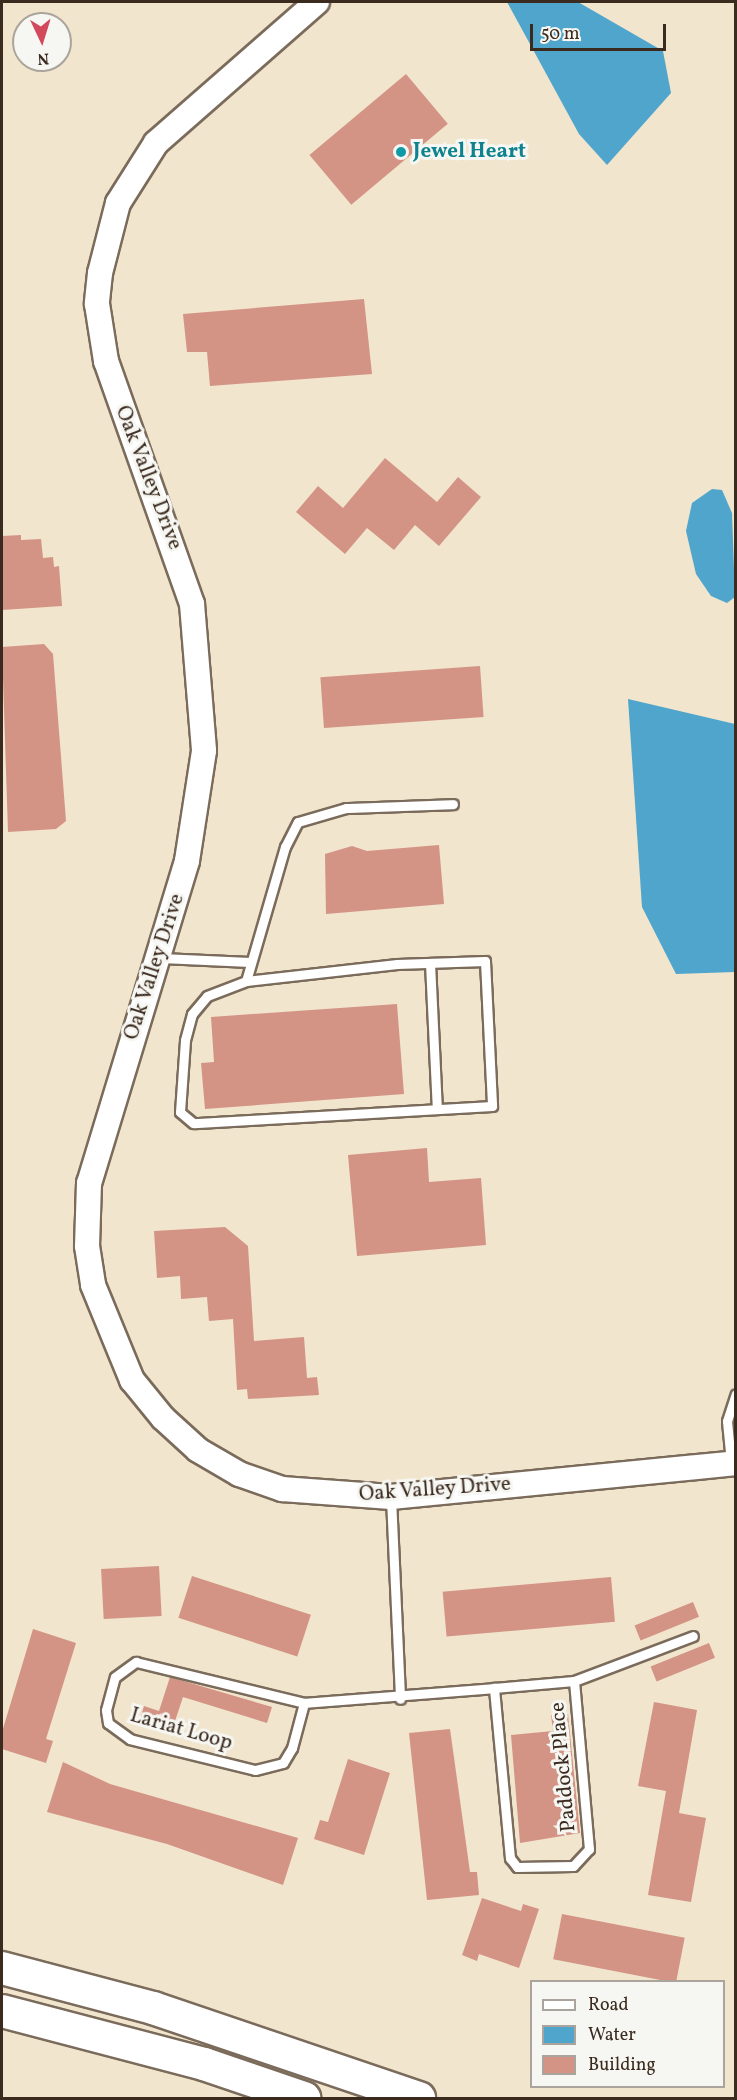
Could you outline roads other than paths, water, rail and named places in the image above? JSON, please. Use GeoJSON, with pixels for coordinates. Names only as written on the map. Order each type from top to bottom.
{"type":"FeatureCollection","features":[{"type":"Feature","properties":{"kind":"highway"},"geometry":{"type":"LineString","coordinates":[[2,1968],[153,2008],[419,2098]]}},
{"type":"Feature","properties":{"kind":"highway"},"geometry":{"type":"LineString","coordinates":[[2,2010],[204,2064],[304,2098]]}},
{"type":"Feature","properties":{"kind":"street","name":"Oak Valley Drive"},"geometry":{"type":"LineString","coordinates":[[318,2],[156,143],[118,203],[100,273],[97,304],[106,361],[182,565],[192,604],[202,697],[204,751],[195,826],[158,958],[89,1183],[87,1246],[114,1344],[132,1380],[163,1418],[198,1450],[239,1474],[282,1489],[392,1497],[733,1463]]}},
{"type":"Feature","properties":{"kind":"lane"},"geometry":{"type":"LineString","coordinates":[[246,981],[298,822],[346,808],[453,804]]}},
{"type":"Feature","properties":{"kind":"lane"},"geometry":{"type":"LineString","coordinates":[[158,958],[252,962]]}},
{"type":"Feature","properties":{"kind":"lane"},"geometry":{"type":"LineString","coordinates":[[485,961],[492,1106],[193,1123],[180,1112],[178,1096],[192,1014],[207,996],[246,981],[430,963],[485,961]]}},
{"type":"Feature","properties":{"kind":"lane"},"geometry":{"type":"LineString","coordinates":[[430,963],[437,1108]]}},
{"type":"Feature","properties":{"kind":"lane"},"geometry":{"type":"LineString","coordinates":[[733,1463],[727,1421],[735,1394]]}},
{"type":"Feature","properties":{"kind":"lane"},"geometry":{"type":"LineString","coordinates":[[392,1497],[400,1699]]}},
{"type":"Feature","properties":{"kind":"lane"},"geometry":{"type":"LineString","coordinates":[[574,1681],[693,1636]]}},
{"type":"Feature","properties":{"kind":"lane","name":"Lariat Loop"},"geometry":{"type":"LineString","coordinates":[[304,1703],[292,1748],[271,1770],[130,1738],[108,1722],[106,1710],[115,1677],[136,1662],[304,1703],[400,1699]]}},
{"type":"Feature","properties":{"kind":"lane","name":"Paddock Place"},"geometry":{"type":"LineString","coordinates":[[400,1699],[494,1688],[574,1681],[589,1849],[573,1866],[543,1869],[517,1867],[510,1858],[494,1688]]}},
{"type":"Feature","properties":{"kind":"water"},"geometry":{"type":"Polygon","coordinates":[[[507,2],[578,2],[663,51],[671,93],[607,165],[579,134],[507,2]]]}},
{"type":"Feature","properties":{"kind":"water"},"geometry":{"type":"Polygon","coordinates":[[[712,489],[722,490],[732,513],[735,597],[727,603],[711,596],[696,574],[686,531],[692,503],[712,489]]]}},
{"type":"Feature","properties":{"kind":"water"},"geometry":{"type":"Polygon","coordinates":[[[628,699],[735,724],[735,972],[676,974],[642,907],[628,699]]]}},
{"type":"Feature","properties":{"kind":"place","name":"Jewel Heart"},"geometry":{"type":"Point","coordinates":[401,152]}}]}
